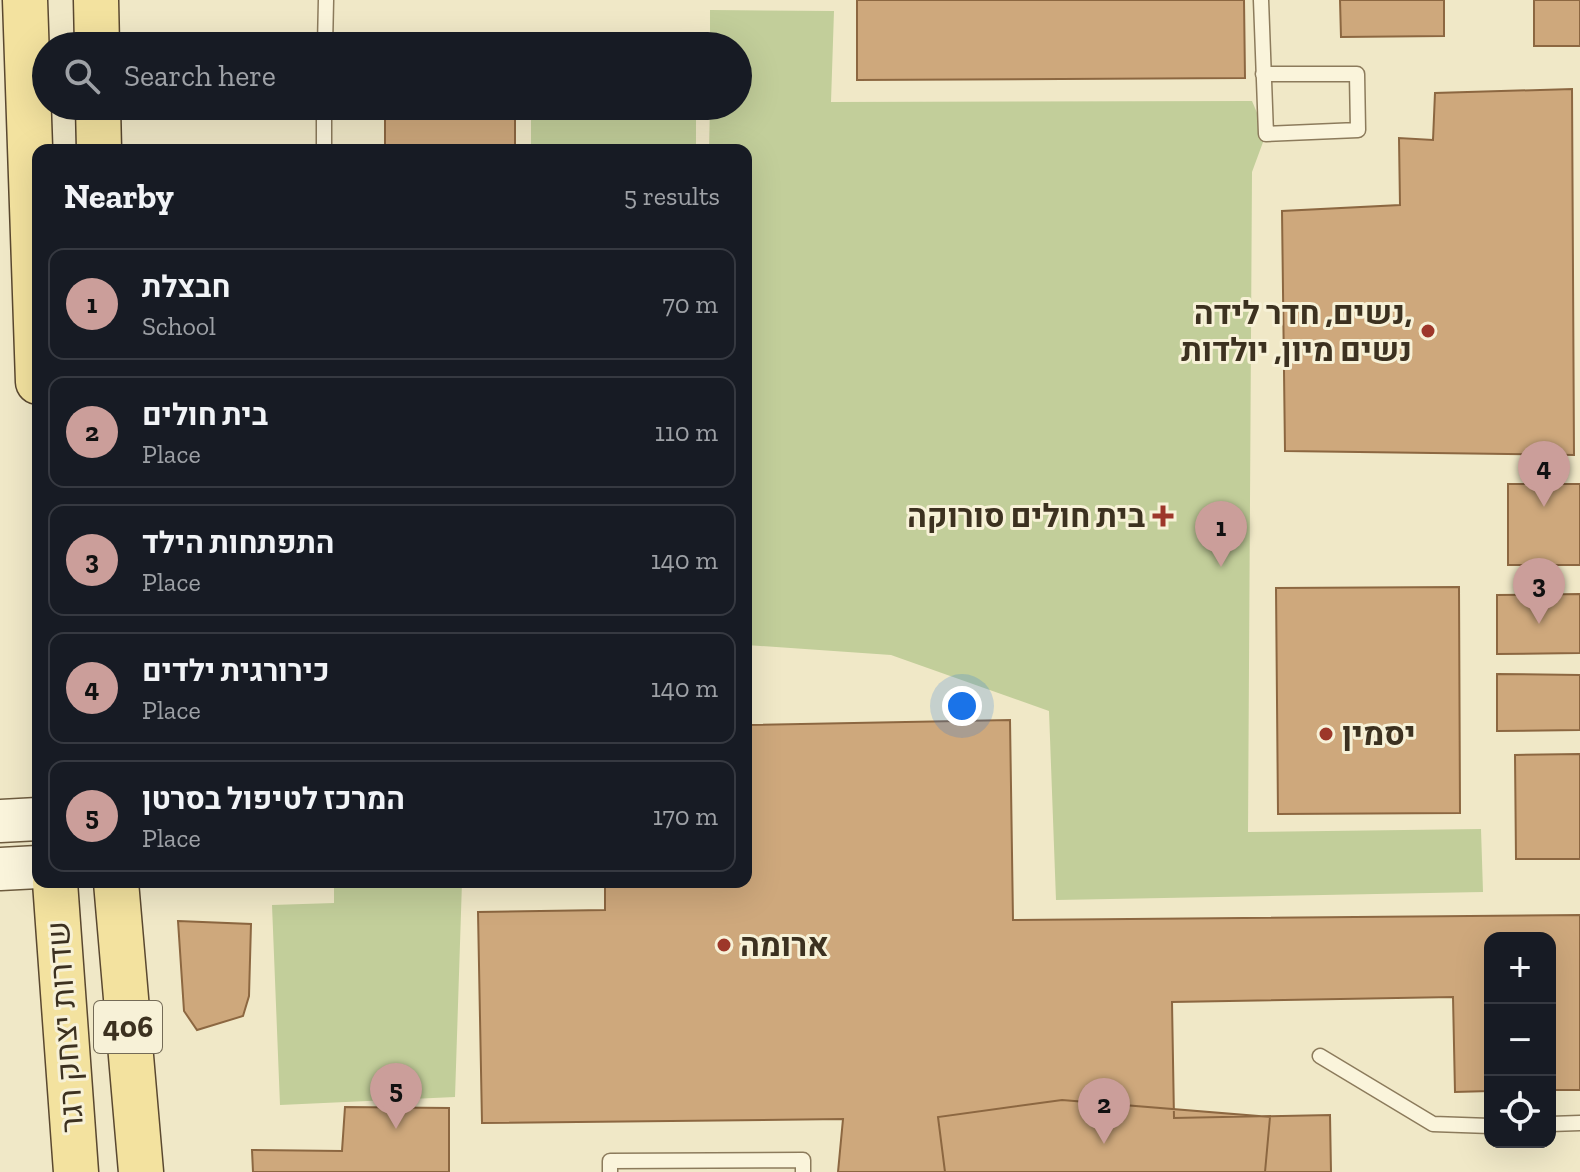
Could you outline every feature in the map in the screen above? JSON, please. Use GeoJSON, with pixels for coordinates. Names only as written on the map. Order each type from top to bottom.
{"type":"FeatureCollection","features":[{"type":"Feature","properties":{"kind":"main road"},"geometry":{"type":"LineString","coordinates":[[25,0],[32,206]]}},
{"type":"Feature","properties":{"kind":"main road"},"geometry":{"type":"LineString","coordinates":[[96,0],[97,32]]}},
{"type":"Feature","properties":{"kind":"main road"},"geometry":{"type":"LineString","coordinates":[[98,120],[99,144]]}},
{"type":"Feature","properties":{"kind":"main road"},"geometry":{"type":"LineString","coordinates":[[0,821],[32,819]]}},
{"type":"Feature","properties":{"kind":"main road"},"geometry":{"type":"LineString","coordinates":[[0,869],[32,867]]}},
{"type":"Feature","properties":{"kind":"main road","name":"שדרות יצחק רגר"},"geometry":{"type":"LineString","coordinates":[[55,888],[76,1172]]}},
{"type":"Feature","properties":{"kind":"main road","name":"שדרות יצחק רגר"},"geometry":{"type":"LineString","coordinates":[[117,888],[141,1172]]}},
{"type":"Feature","properties":{"kind":"lane"},"geometry":{"type":"LineString","coordinates":[[325,32],[326,0]]}},
{"type":"Feature","properties":{"kind":"lane"},"geometry":{"type":"LineString","coordinates":[[1261,0],[1263,74],[1266,134],[1358,130],[1357,74],[1263,74]]}},
{"type":"Feature","properties":{"kind":"lane"},"geometry":{"type":"LineString","coordinates":[[324,120],[324,144]]}},
{"type":"Feature","properties":{"kind":"lane"},"geometry":{"type":"LineString","coordinates":[[1320,1056],[1433,1124],[1484,1126]]}},
{"type":"Feature","properties":{"kind":"lane"},"geometry":{"type":"LineString","coordinates":[[1556,1124],[1580,1123]]}},
{"type":"Feature","properties":{"kind":"lane"},"geometry":{"type":"LineString","coordinates":[[610,1172],[610,1161],[803,1160],[803,1172]]}},
{"type":"Feature","properties":{"kind":"green space"},"geometry":{"type":"Polygon","coordinates":[[[710,10],[834,11],[831,102],[1252,101],[1266,134],[1252,172],[1248,832],[1481,829],[1483,892],[1056,900],[1049,711],[891,655],[752,645],[752,144],[709,144],[710,120],[752,120],[752,32],[710,32],[710,10]]]}},
{"type":"Feature","properties":{"kind":"green space"},"geometry":{"type":"Polygon","coordinates":[[[531,120],[696,120],[696,144],[531,144],[531,120]]]}},
{"type":"Feature","properties":{"kind":"green space"},"geometry":{"type":"Polygon","coordinates":[[[334,888],[462,888],[455,1097],[280,1105],[272,905],[334,903],[334,888]]]}},
{"type":"Feature","properties":{"kind":"building"},"geometry":{"type":"Polygon","coordinates":[[[857,0],[1244,0],[1245,78],[857,80],[857,0]]]}},
{"type":"Feature","properties":{"kind":"building"},"geometry":{"type":"Polygon","coordinates":[[[1340,0],[1444,0],[1444,36],[1341,37],[1340,0]]]}},
{"type":"Feature","properties":{"kind":"building"},"geometry":{"type":"Polygon","coordinates":[[[1534,0],[1580,0],[1580,46],[1534,46],[1534,0]]]}},
{"type":"Feature","properties":{"kind":"building","name":"נשים, חדר לידה, נשים מיון, יולדות"},"geometry":{"type":"Polygon","coordinates":[[[1572,89],[1574,455],[1285,451],[1282,211],[1400,205],[1399,138],[1433,140],[1435,93],[1572,89]]]}},
{"type":"Feature","properties":{"kind":"building"},"geometry":{"type":"Polygon","coordinates":[[[385,120],[515,120],[515,144],[385,144],[385,120]]]}},
{"type":"Feature","properties":{"kind":"building"},"geometry":{"type":"Polygon","coordinates":[[[1508,484],[1580,484],[1580,565],[1508,565],[1508,484]]]}},
{"type":"Feature","properties":{"kind":"building"},"geometry":{"type":"Polygon","coordinates":[[[1459,587],[1460,813],[1278,814],[1276,588],[1459,587]]]}},
{"type":"Feature","properties":{"kind":"building"},"geometry":{"type":"Polygon","coordinates":[[[1580,594],[1580,653],[1497,654],[1497,595],[1580,594]]]}},
{"type":"Feature","properties":{"kind":"building"},"geometry":{"type":"Polygon","coordinates":[[[1497,674],[1580,675],[1580,730],[1497,731],[1497,674]]]}},
{"type":"Feature","properties":{"kind":"building"},"geometry":{"type":"Polygon","coordinates":[[[1010,720],[1013,920],[1580,915],[1580,1090],[1556,1090],[1556,932],[1484,932],[1484,1091],[1455,1092],[1453,997],[1172,1002],[1174,1118],[1330,1115],[1331,1172],[838,1172],[843,1119],[482,1123],[478,912],[605,910],[605,888],[752,888],[752,725],[1010,720]]]}},
{"type":"Feature","properties":{"kind":"building"},"geometry":{"type":"Polygon","coordinates":[[[1580,754],[1580,859],[1516,859],[1515,755],[1580,754]]]}},
{"type":"Feature","properties":{"kind":"building"},"geometry":{"type":"Polygon","coordinates":[[[178,921],[251,924],[249,996],[243,1016],[197,1030],[184,1011],[178,921]]]}},
{"type":"Feature","properties":{"kind":"building"},"geometry":{"type":"Polygon","coordinates":[[[1062,1100],[1270,1117],[1265,1172],[945,1172],[938,1117],[1062,1100]]]}},
{"type":"Feature","properties":{"kind":"building"},"geometry":{"type":"Polygon","coordinates":[[[345,1107],[449,1108],[449,1172],[253,1172],[252,1150],[342,1151],[345,1107]]]}},
{"type":"Feature","properties":{"kind":"place","name":"נשים, חדר לידה, נשים מיון, יולדות"},"geometry":{"type":"Point","coordinates":[1428,331]}},
{"type":"Feature","properties":{"kind":"place","name":"כירורגית ילדים"},"geometry":{"type":"Point","coordinates":[1544,507]}},
{"type":"Feature","properties":{"kind":"place","name":"בית חולים סורוקה"},"geometry":{"type":"Point","coordinates":[1163,516]}},
{"type":"Feature","properties":{"kind":"place","name":"חבצלת"},"geometry":{"type":"Point","coordinates":[1221,567]}},
{"type":"Feature","properties":{"kind":"place","name":"התפתחות הילד"},"geometry":{"type":"Point","coordinates":[1539,624]}},
{"type":"Feature","properties":{"kind":"place","name":"יסמין"},"geometry":{"type":"Point","coordinates":[1326,734]}},
{"type":"Feature","properties":{"kind":"place","name":"ארומה"},"geometry":{"type":"Point","coordinates":[724,945]}},
{"type":"Feature","properties":{"kind":"place","name":"המרכז לטיפול בסרטן"},"geometry":{"type":"Point","coordinates":[396,1129]}},
{"type":"Feature","properties":{"kind":"place","name":"בית חולים"},"geometry":{"type":"Point","coordinates":[1104,1144]}}]}
